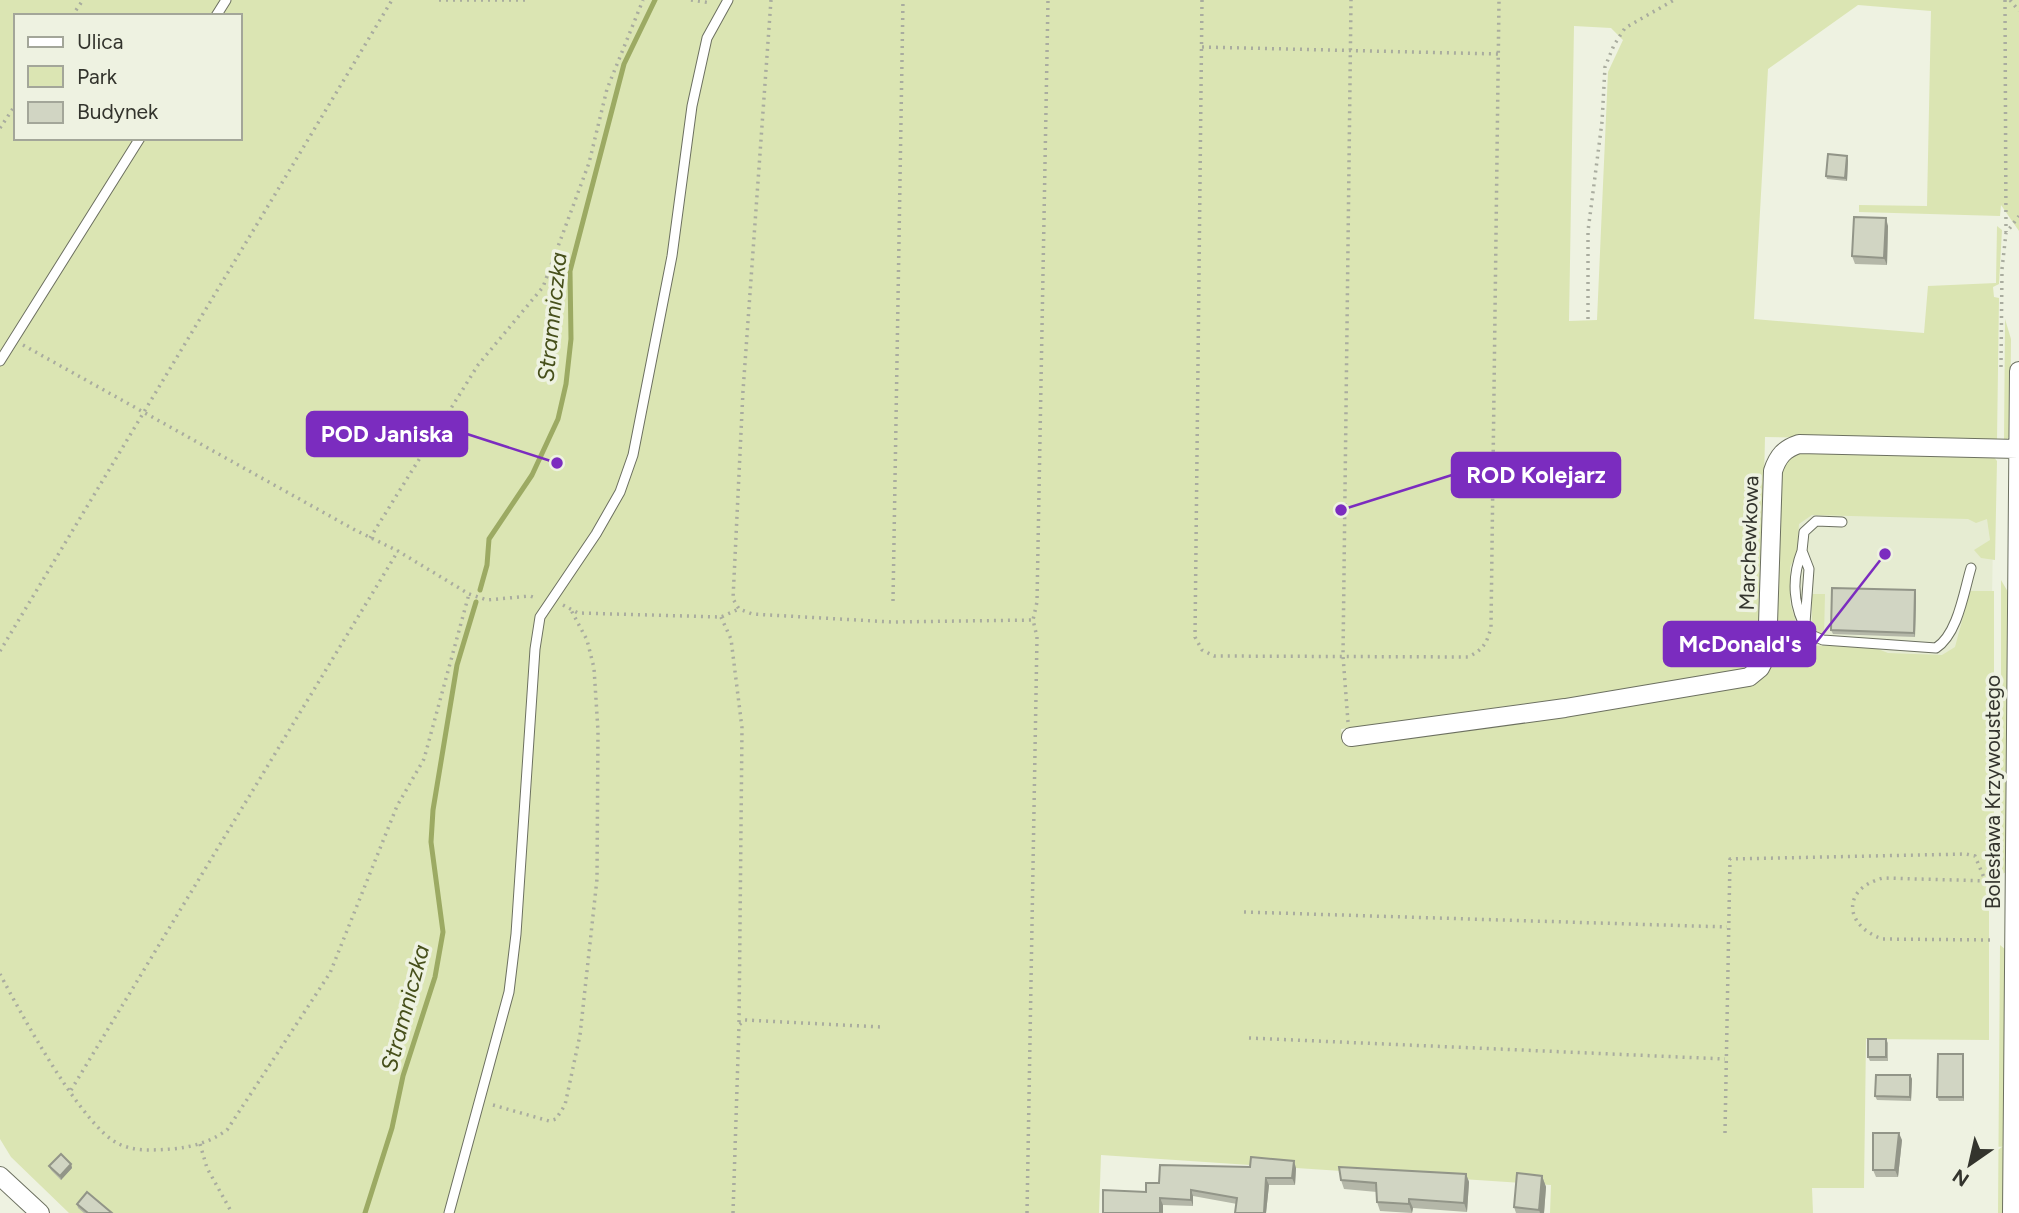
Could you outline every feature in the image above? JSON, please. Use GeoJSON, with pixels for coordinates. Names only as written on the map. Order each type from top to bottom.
{"type":"FeatureCollection","features":[{"type":"Feature","properties":{"kind":"street","name":"Bolesława Krzywoustego"},"geometry":{"type":"LineString","coordinates":[[2012,1213],[2019,371]]}},
{"type":"Feature","properties":{"kind":"street","name":"Marchewkowa"},"geometry":{"type":"LineString","coordinates":[[1351,737],[1565,708],[1749,677],[1760,668],[1767,654],[1773,471],[1778,457],[1787,447],[1799,444],[2018,449]]}},
{"type":"Feature","properties":{"kind":"street"},"geometry":{"type":"LineString","coordinates":[[0,1176],[40,1213]]}},
{"type":"Feature","properties":{"kind":"lane"},"geometry":{"type":"LineString","coordinates":[[449,1213],[509,992],[516,934],[535,649],[540,617],[596,534],[620,492],[634,455],[672,256],[692,106],[707,38],[726,3]]}},
{"type":"Feature","properties":{"kind":"lane"},"geometry":{"type":"LineString","coordinates":[[0,361],[139,140]]}},
{"type":"Feature","properties":{"kind":"lane"},"geometry":{"type":"LineString","coordinates":[[1842,522],[1816,521],[1809,525],[1804,532],[1802,551],[1795,569],[1795,599],[1809,634],[1823,640],[1936,648],[1942,644],[1952,624],[1971,568]]}},
{"type":"Feature","properties":{"kind":"path"},"geometry":{"type":"LineString","coordinates":[[0,651],[363,54],[392,0]]}},
{"type":"Feature","properties":{"kind":"path"},"geometry":{"type":"LineString","coordinates":[[439,0],[527,0]]}},
{"type":"Feature","properties":{"kind":"path"},"geometry":{"type":"LineString","coordinates":[[370,538],[478,365],[543,287],[589,163],[607,89],[643,0]]}},
{"type":"Feature","properties":{"kind":"path"},"geometry":{"type":"LineString","coordinates":[[691,0],[726,3]]}},
{"type":"Feature","properties":{"kind":"path"},"geometry":{"type":"LineString","coordinates":[[771,0],[733,599],[739,609],[752,614],[892,622],[1033,620]]}},
{"type":"Feature","properties":{"kind":"path"},"geometry":{"type":"LineString","coordinates":[[893,601],[903,0]]}},
{"type":"Feature","properties":{"kind":"path"},"geometry":{"type":"LineString","coordinates":[[1027,1213],[1037,637],[1033,620],[1038,589],[1048,0]]}},
{"type":"Feature","properties":{"kind":"path"},"geometry":{"type":"LineString","coordinates":[[1202,0],[1195,637],[1202,650],[1214,656],[1468,657],[1480,652],[1488,642],[1491,626],[1495,514],[1499,0]]}},
{"type":"Feature","properties":{"kind":"path"},"geometry":{"type":"LineString","coordinates":[[1351,0],[1343,656],[1345,707],[1351,737]]}},
{"type":"Feature","properties":{"kind":"path"},"geometry":{"type":"LineString","coordinates":[[1588,318],[1588,231],[1602,121],[1605,67],[1625,28],[1674,0]]}},
{"type":"Feature","properties":{"kind":"path"},"geometry":{"type":"LineString","coordinates":[[2008,0],[2019,11]]}},
{"type":"Feature","properties":{"kind":"path"},"geometry":{"type":"LineString","coordinates":[[2006,233],[2008,0]]}},
{"type":"Feature","properties":{"kind":"path"},"geometry":{"type":"LineString","coordinates":[[1202,47],[1498,54]]}},
{"type":"Feature","properties":{"kind":"path"},"geometry":{"type":"LineString","coordinates":[[0,128],[14,107]]}},
{"type":"Feature","properties":{"kind":"path"},"geometry":{"type":"LineString","coordinates":[[2011,226],[2019,216]]}},
{"type":"Feature","properties":{"kind":"path"},"geometry":{"type":"LineString","coordinates":[[14,340],[398,551],[469,594],[487,600],[530,596],[549,600],[571,610],[602,614],[721,617],[739,609]]}},
{"type":"Feature","properties":{"kind":"path"},"geometry":{"type":"LineString","coordinates":[[71,1090],[398,551]]}},
{"type":"Feature","properties":{"kind":"path"},"geometry":{"type":"LineString","coordinates":[[0,974],[57,1073],[103,1132],[117,1143],[150,1150],[200,1144],[227,1130],[330,972],[397,806],[424,759],[469,594]]}},
{"type":"Feature","properties":{"kind":"path"},"geometry":{"type":"LineString","coordinates":[[481,1101],[549,1121],[556,1119],[565,1105],[580,1035],[597,879],[598,732],[594,668],[587,640],[571,610]]}},
{"type":"Feature","properties":{"kind":"path"},"geometry":{"type":"LineString","coordinates":[[721,617],[731,639],[742,728],[739,1025],[733,1213]]}},
{"type":"Feature","properties":{"kind":"path"},"geometry":{"type":"LineString","coordinates":[[1725,1133],[1730,859],[1966,853],[1975,856],[1985,880]]}},
{"type":"Feature","properties":{"kind":"path"},"geometry":{"type":"LineString","coordinates":[[1990,940],[1883,939],[1868,934],[1858,926],[1853,903],[1855,892],[1869,882],[1883,878],[1991,881]]}},
{"type":"Feature","properties":{"kind":"path"},"geometry":{"type":"LineString","coordinates":[[1244,912],[1727,927]]}},
{"type":"Feature","properties":{"kind":"path"},"geometry":{"type":"LineString","coordinates":[[739,1025],[745,1020],[881,1027]]}},
{"type":"Feature","properties":{"kind":"path"},"geometry":{"type":"LineString","coordinates":[[1249,1038],[1725,1059]]}},
{"type":"Feature","properties":{"kind":"path"},"geometry":{"type":"LineString","coordinates":[[200,1144],[207,1168],[232,1213]]}},
{"type":"Feature","properties":{"kind":"shaded area"},"geometry":{"type":"Polygon","coordinates":[[[1782,464],[1994,472],[1991,664],[1775,656],[1782,464]]]}},
{"type":"Feature","properties":{"kind":"green space"},"geometry":{"type":"Polygon","coordinates":[[[0,0],[2019,0],[2019,231],[2001,205],[2000,216],[1859,212],[1859,205],[1927,206],[1931,11],[1858,5],[1768,69],[1754,319],[1924,333],[1928,286],[1996,283],[1997,226],[2002,230],[1999,284],[1993,287],[1994,297],[1999,298],[1997,440],[1765,437],[1760,657],[1744,669],[1567,698],[1341,729],[1344,745],[1466,730],[1741,685],[1769,656],[1802,656],[1780,644],[1776,626],[1782,464],[1794,451],[1993,456],[1997,461],[1995,560],[1981,558],[1974,550],[1990,540],[1987,519],[1976,523],[1968,519],[1812,515],[1799,524],[1797,553],[1790,567],[1790,603],[1795,619],[1795,645],[1873,647],[1888,653],[1942,655],[1955,647],[1970,591],[1994,591],[1994,874],[1989,876],[1989,1040],[1866,1039],[1864,1188],[1812,1188],[1813,1213],[1550,1213],[1551,1185],[1101,1155],[1099,1213],[69,1213],[11,1157],[0,1139],[0,0]],[[1574,26],[1569,321],[1597,320],[1608,72],[1623,40],[1611,28],[1574,26]]]}},
{"type":"Feature","properties":{"kind":"green space"},"geometry":{"type":"Polygon","coordinates":[[[2005,319],[2011,339],[2010,436],[2004,442],[2005,319]]]}},
{"type":"Feature","properties":{"kind":"green space"},"geometry":{"type":"Polygon","coordinates":[[[2001,580],[2008,592],[2006,872],[2001,875],[2001,580]]]}},
{"type":"Feature","properties":{"kind":"green space"},"geometry":{"type":"Polygon","coordinates":[[[1812,594],[1825,594],[1824,636],[1816,633],[1812,625],[1812,594]]]}},
{"type":"Feature","properties":{"kind":"green space"},"geometry":{"type":"Polygon","coordinates":[[[2000,945],[2006,950],[2003,1213],[1998,1213],[2000,945]]]}},
{"type":"Feature","properties":{"kind":"building"},"geometry":{"type":"Polygon","coordinates":[[[1828,154],[1847,156],[1845,178],[1826,176],[1828,154]]]}},
{"type":"Feature","properties":{"kind":"building"},"geometry":{"type":"Polygon","coordinates":[[[1854,217],[1886,218],[1884,258],[1852,256],[1854,217]]]}},
{"type":"Feature","properties":{"kind":"building"},"geometry":{"type":"Polygon","coordinates":[[[1832,588],[1915,590],[1914,633],[1831,630],[1832,588]]]}},
{"type":"Feature","properties":{"kind":"building"},"geometry":{"type":"Polygon","coordinates":[[[1868,1039],[1886,1039],[1886,1057],[1868,1057],[1868,1039]]]}},
{"type":"Feature","properties":{"kind":"building"},"geometry":{"type":"Polygon","coordinates":[[[1938,1054],[1963,1054],[1963,1097],[1937,1097],[1938,1054]]]}},
{"type":"Feature","properties":{"kind":"building"},"geometry":{"type":"Polygon","coordinates":[[[1876,1075],[1910,1075],[1910,1097],[1875,1096],[1876,1075]]]}},
{"type":"Feature","properties":{"kind":"building"},"geometry":{"type":"Polygon","coordinates":[[[1873,1133],[1899,1133],[1895,1170],[1873,1170],[1873,1133]]]}},
{"type":"Feature","properties":{"kind":"building"},"geometry":{"type":"Polygon","coordinates":[[[61,1154],[71,1164],[60,1176],[49,1166],[61,1154]]]}},
{"type":"Feature","properties":{"kind":"building"},"geometry":{"type":"Polygon","coordinates":[[[1251,1157],[1294,1161],[1292,1178],[1266,1178],[1264,1213],[1235,1213],[1237,1198],[1191,1190],[1191,1200],[1160,1198],[1160,1213],[1103,1213],[1103,1190],[1146,1192],[1146,1183],[1159,1183],[1160,1165],[1250,1167],[1251,1157]]]}},
{"type":"Feature","properties":{"kind":"building"},"geometry":{"type":"Polygon","coordinates":[[[1339,1167],[1466,1174],[1464,1203],[1409,1199],[1409,1204],[1377,1202],[1376,1183],[1341,1180],[1339,1167]]]}},
{"type":"Feature","properties":{"kind":"building"},"geometry":{"type":"Polygon","coordinates":[[[1517,1173],[1542,1176],[1539,1210],[1514,1207],[1517,1173]]]}},
{"type":"Feature","properties":{"kind":"building"},"geometry":{"type":"Polygon","coordinates":[[[87,1192],[112,1213],[88,1213],[77,1204],[87,1192]]]}},
{"type":"Feature","properties":{"kind":"waterway","name":"Stramniczka"},"geometry":{"type":"LineString","coordinates":[[480,590],[487,565],[489,539],[532,475],[558,419],[566,384],[571,339],[570,271],[624,64],[655,0]]}},
{"type":"Feature","properties":{"kind":"waterway","name":"Stramniczka"},"geometry":{"type":"LineString","coordinates":[[365,1213],[392,1128],[403,1076],[435,977],[443,932],[431,842],[433,810],[457,665],[476,602]]}},
{"type":"Feature","properties":{"kind":"place","name":"POD Janiska"},"geometry":{"type":"Point","coordinates":[557,463]}},
{"type":"Feature","properties":{"kind":"place","name":"ROD Kolejarz"},"geometry":{"type":"Point","coordinates":[1341,510]}},
{"type":"Feature","properties":{"kind":"place","name":"McDonald's"},"geometry":{"type":"Point","coordinates":[1885,554]}}]}
